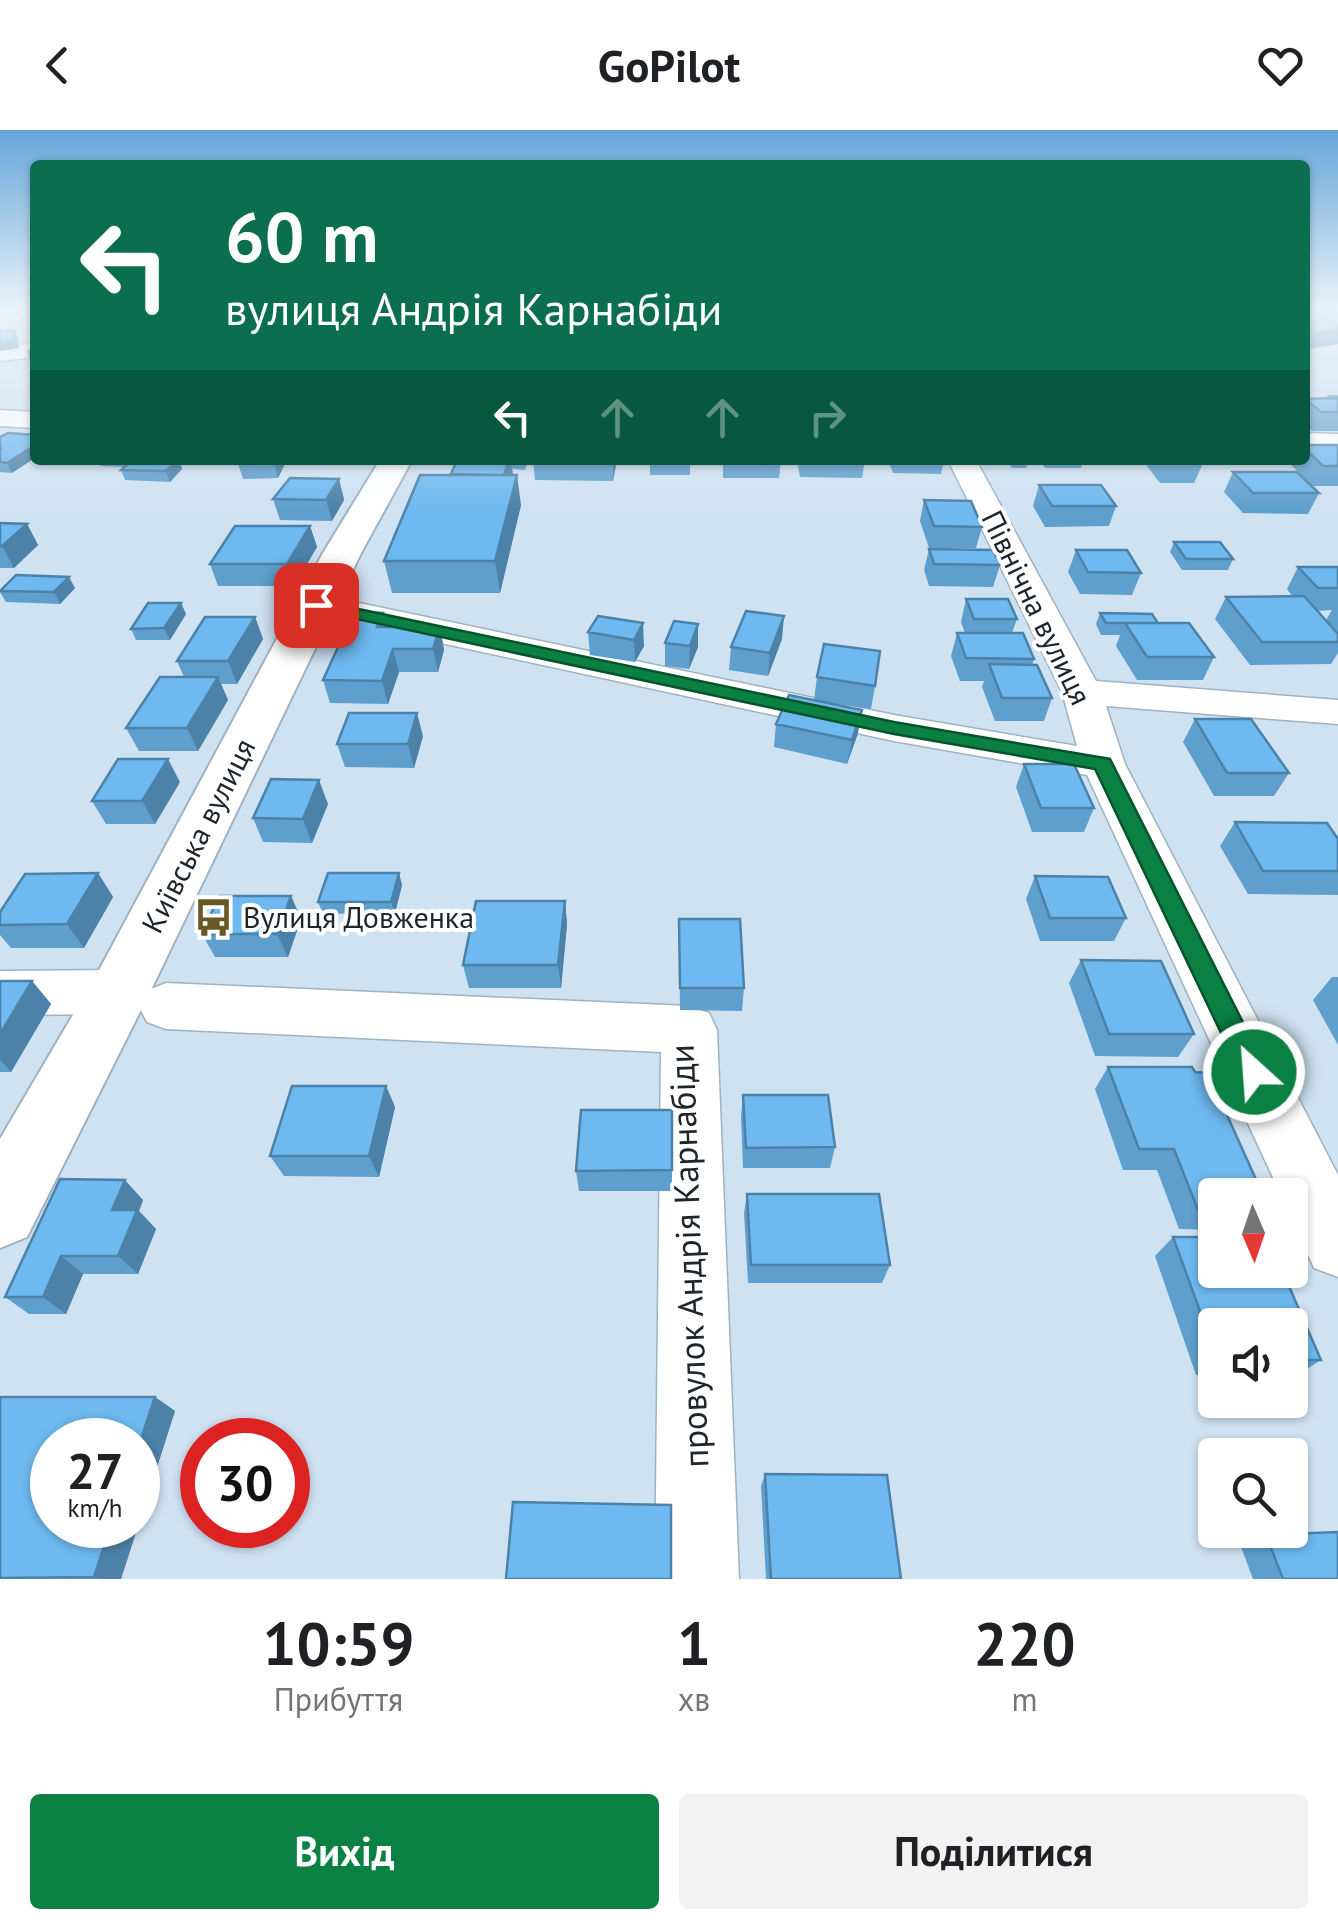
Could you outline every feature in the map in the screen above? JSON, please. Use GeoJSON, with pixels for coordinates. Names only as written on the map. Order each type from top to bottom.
{"type":"FeatureCollection","features":[{"type":"Feature","properties":{"kind":"main road","name":"Київська вулиця"},"geometry":{"type":"LineString","coordinates":[[0,1211],[142,999],[316,605],[393,465]]}},
{"type":"Feature","properties":{"kind":"street"},"geometry":{"type":"LineString","coordinates":[[0,418],[30,420]]}},
{"type":"Feature","properties":{"kind":"street"},"geometry":{"type":"LineString","coordinates":[[1310,442],[1338,442]]}},
{"type":"Feature","properties":{"kind":"street","name":"Північна вулиця"},"geometry":{"type":"LineString","coordinates":[[965,465],[1082,692],[1103,764],[1338,1244]]}},
{"type":"Feature","properties":{"kind":"street"},"geometry":{"type":"LineString","coordinates":[[316,605],[894,728],[1103,764]]}},
{"type":"Feature","properties":{"kind":"street"},"geometry":{"type":"LineString","coordinates":[[1082,692],[1338,712]]}},
{"type":"Feature","properties":{"kind":"street"},"geometry":{"type":"LineString","coordinates":[[0,993],[142,999]]}},
{"type":"Feature","properties":{"kind":"street","name":"провулок Андрія Карнабіди"},"geometry":{"type":"LineString","coordinates":[[142,999],[690,1030],[698,1579]]}},
{"type":"Feature","properties":{"kind":"building"},"geometry":{"type":"Polygon","coordinates":[[[1338,398],[1338,412],[1321,412],[1310,399],[1338,398]]]}},
{"type":"Feature","properties":{"kind":"building"},"geometry":{"type":"Polygon","coordinates":[[[8,433],[30,435],[30,448],[7,463],[0,462],[0,437],[8,433]]]}},
{"type":"Feature","properties":{"kind":"building"},"geometry":{"type":"Polygon","coordinates":[[[1310,445],[1338,445],[1338,466],[1323,466],[1310,454],[1310,445]]]}},
{"type":"Feature","properties":{"kind":"building"},"geometry":{"type":"Polygon","coordinates":[[[126,465],[173,465],[166,471],[121,470],[126,465]]]}},
{"type":"Feature","properties":{"kind":"building"},"geometry":{"type":"Polygon","coordinates":[[[455,465],[507,465],[504,475],[451,474],[455,465]]]}},
{"type":"Feature","properties":{"kind":"building"},"geometry":{"type":"Polygon","coordinates":[[[1233,472],[1297,472],[1319,493],[1253,493],[1233,472]]]}},
{"type":"Feature","properties":{"kind":"building"},"geometry":{"type":"Polygon","coordinates":[[[420,475],[517,475],[495,561],[384,561],[420,475]]]}},
{"type":"Feature","properties":{"kind":"building"},"geometry":{"type":"Polygon","coordinates":[[[290,478],[339,479],[326,500],[273,499],[290,478]]]}},
{"type":"Feature","properties":{"kind":"building"},"geometry":{"type":"Polygon","coordinates":[[[1039,485],[1101,485],[1116,506],[1052,506],[1039,485]]]}},
{"type":"Feature","properties":{"kind":"building"},"geometry":{"type":"Polygon","coordinates":[[[924,500],[971,501],[982,527],[934,526],[924,500]]]}},
{"type":"Feature","properties":{"kind":"building"},"geometry":{"type":"Polygon","coordinates":[[[0,523],[27,524],[0,546],[0,523]]]}},
{"type":"Feature","properties":{"kind":"building"},"geometry":{"type":"Polygon","coordinates":[[[235,526],[310,526],[287,564],[210,564],[235,526]]]}},
{"type":"Feature","properties":{"kind":"building"},"geometry":{"type":"Polygon","coordinates":[[[1174,542],[1220,542],[1233,559],[1186,559],[1174,542]]]}},
{"type":"Feature","properties":{"kind":"building"},"geometry":{"type":"Polygon","coordinates":[[[929,549],[993,550],[1000,565],[934,564],[929,549]]]}},
{"type":"Feature","properties":{"kind":"building"},"geometry":{"type":"Polygon","coordinates":[[[1076,550],[1127,550],[1141,573],[1088,572],[1076,550]]]}},
{"type":"Feature","properties":{"kind":"building"},"geometry":{"type":"Polygon","coordinates":[[[1298,567],[1338,567],[1338,588],[1318,588],[1298,567]]]}},
{"type":"Feature","properties":{"kind":"building"},"geometry":{"type":"Polygon","coordinates":[[[16,575],[69,577],[54,592],[0,591],[16,575]]]}},
{"type":"Feature","properties":{"kind":"building"},"geometry":{"type":"Polygon","coordinates":[[[1304,596],[1338,634],[1338,642],[1262,642],[1226,597],[1304,596]]]}},
{"type":"Feature","properties":{"kind":"building"},"geometry":{"type":"Polygon","coordinates":[[[966,599],[1008,599],[1017,619],[974,619],[966,599]]]}},
{"type":"Feature","properties":{"kind":"building"},"geometry":{"type":"Polygon","coordinates":[[[148,603],[181,603],[164,628],[131,629],[148,603]]]}},
{"type":"Feature","properties":{"kind":"building"},"geometry":{"type":"Polygon","coordinates":[[[746,611],[784,616],[770,653],[731,647],[746,611]]]}},
{"type":"Feature","properties":{"kind":"building"},"geometry":{"type":"Polygon","coordinates":[[[354,612],[383,613],[377,627],[440,627],[433,649],[393,649],[382,681],[323,680],[354,612]]]}},
{"type":"Feature","properties":{"kind":"building"},"geometry":{"type":"Polygon","coordinates":[[[1100,613],[1152,614],[1158,623],[1106,623],[1100,613]]]}},
{"type":"Feature","properties":{"kind":"building"},"geometry":{"type":"Polygon","coordinates":[[[598,616],[643,623],[634,640],[588,632],[598,616]]]}},
{"type":"Feature","properties":{"kind":"building"},"geometry":{"type":"Polygon","coordinates":[[[205,617],[255,617],[228,661],[177,661],[205,617]]]}},
{"type":"Feature","properties":{"kind":"building"},"geometry":{"type":"Polygon","coordinates":[[[674,621],[698,624],[690,646],[665,643],[674,621]]]}},
{"type":"Feature","properties":{"kind":"building"},"geometry":{"type":"Polygon","coordinates":[[[1125,623],[1189,623],[1214,657],[1147,657],[1125,623]]]}},
{"type":"Feature","properties":{"kind":"building"},"geometry":{"type":"Polygon","coordinates":[[[957,633],[1023,633],[1034,659],[966,658],[957,633]]]}},
{"type":"Feature","properties":{"kind":"building"},"geometry":{"type":"Polygon","coordinates":[[[824,644],[880,651],[875,686],[817,677],[824,644]]]}},
{"type":"Feature","properties":{"kind":"building"},"geometry":{"type":"Polygon","coordinates":[[[989,664],[1037,665],[1052,698],[1002,698],[989,664]]]}},
{"type":"Feature","properties":{"kind":"building"},"geometry":{"type":"Polygon","coordinates":[[[160,677],[218,677],[187,728],[126,728],[160,677]]]}},
{"type":"Feature","properties":{"kind":"building"},"geometry":{"type":"Polygon","coordinates":[[[789,695],[862,710],[852,740],[776,724],[789,695]]]}},
{"type":"Feature","properties":{"kind":"building"},"geometry":{"type":"Polygon","coordinates":[[[349,713],[417,713],[408,744],[337,744],[349,713]]]}},
{"type":"Feature","properties":{"kind":"building"},"geometry":{"type":"Polygon","coordinates":[[[1195,719],[1251,719],[1289,773],[1227,773],[1195,719]]]}},
{"type":"Feature","properties":{"kind":"building"},"geometry":{"type":"Polygon","coordinates":[[[118,759],[168,759],[142,801],[92,801],[118,759]]]}},
{"type":"Feature","properties":{"kind":"building"},"geometry":{"type":"Polygon","coordinates":[[[1024,764],[1074,764],[1094,808],[1041,808],[1024,764]]]}},
{"type":"Feature","properties":{"kind":"building"},"geometry":{"type":"Polygon","coordinates":[[[271,779],[319,780],[303,819],[253,818],[271,779]]]}},
{"type":"Feature","properties":{"kind":"building"},"geometry":{"type":"Polygon","coordinates":[[[1235,822],[1327,823],[1338,839],[1338,871],[1263,871],[1235,822]]]}},
{"type":"Feature","properties":{"kind":"building"},"geometry":{"type":"Polygon","coordinates":[[[98,873],[67,924],[0,925],[0,912],[25,874],[98,873]]]}},
{"type":"Feature","properties":{"kind":"building"},"geometry":{"type":"Polygon","coordinates":[[[328,873],[399,873],[391,902],[318,902],[328,873]]]}},
{"type":"Feature","properties":{"kind":"building"},"geometry":{"type":"Polygon","coordinates":[[[1035,876],[1108,877],[1126,918],[1050,918],[1035,876]]]}},
{"type":"Feature","properties":{"kind":"building"},"geometry":{"type":"Polygon","coordinates":[[[219,896],[291,896],[277,934],[202,934],[219,896]]]}},
{"type":"Feature","properties":{"kind":"building"},"geometry":{"type":"Polygon","coordinates":[[[476,901],[565,901],[558,965],[463,965],[476,901]]]}},
{"type":"Feature","properties":{"kind":"building"},"geometry":{"type":"Polygon","coordinates":[[[679,919],[740,919],[744,988],[680,988],[679,919]]]}},
{"type":"Feature","properties":{"kind":"building"},"geometry":{"type":"Polygon","coordinates":[[[1081,960],[1161,961],[1194,1034],[1109,1034],[1081,960]]]}},
{"type":"Feature","properties":{"kind":"building"},"geometry":{"type":"Polygon","coordinates":[[[0,981],[32,981],[0,1034],[0,981]]]}},
{"type":"Feature","properties":{"kind":"building"},"geometry":{"type":"Polygon","coordinates":[[[1108,1067],[1192,1067],[1195,1072],[1208,1073],[1255,1178],[1198,1178],[1198,1210],[1174,1149],[1139,1149],[1108,1067]]]}},
{"type":"Feature","properties":{"kind":"building"},"geometry":{"type":"Polygon","coordinates":[[[292,1086],[386,1086],[369,1156],[270,1156],[292,1086]]]}},
{"type":"Feature","properties":{"kind":"building"},"geometry":{"type":"Polygon","coordinates":[[[743,1095],[828,1095],[835,1147],[746,1148],[743,1095]]]}},
{"type":"Feature","properties":{"kind":"building"},"geometry":{"type":"Polygon","coordinates":[[[581,1110],[672,1110],[672,1170],[576,1171],[581,1110]]]}},
{"type":"Feature","properties":{"kind":"building"},"geometry":{"type":"Polygon","coordinates":[[[60,1179],[125,1180],[112,1210],[137,1210],[118,1256],[61,1256],[43,1297],[5,1297],[60,1179]]]}},
{"type":"Feature","properties":{"kind":"building"},"geometry":{"type":"Polygon","coordinates":[[[747,1194],[879,1194],[890,1265],[751,1265],[747,1194]]]}},
{"type":"Feature","properties":{"kind":"building"},"geometry":{"type":"Polygon","coordinates":[[[1173,1237],[1198,1237],[1198,1288],[1290,1288],[1298,1308],[1199,1308],[1173,1237]]]}},
{"type":"Feature","properties":{"kind":"building"},"geometry":{"type":"Polygon","coordinates":[[[1308,1330],[1321,1360],[1308,1360],[1308,1330]]]}},
{"type":"Feature","properties":{"kind":"building"},"geometry":{"type":"Polygon","coordinates":[[[0,1397],[155,1397],[148,1418],[30,1418],[30,1548],[103,1548],[94,1577],[0,1578],[0,1397]]]}},
{"type":"Feature","properties":{"kind":"building"},"geometry":{"type":"Polygon","coordinates":[[[765,1474],[887,1475],[901,1579],[771,1579],[765,1474]]]}},
{"type":"Feature","properties":{"kind":"building"},"geometry":{"type":"Polygon","coordinates":[[[513,1502],[671,1505],[671,1579],[506,1579],[513,1502]]]}},
{"type":"Feature","properties":{"kind":"building"},"geometry":{"type":"Polygon","coordinates":[[[1338,1532],[1338,1579],[1283,1579],[1271,1548],[1308,1548],[1308,1533],[1338,1532]]]}},
{"type":"Feature","properties":{"kind":"place","name":"Вулиця Довженка"},"geometry":{"type":"Point","coordinates":[213,918]}},
{"type":"Feature","properties":{"kind":"route"},"geometry":{"type":"LineString","coordinates":[[316,605],[894,728],[1103,764],[1254,1072]]}}]}
